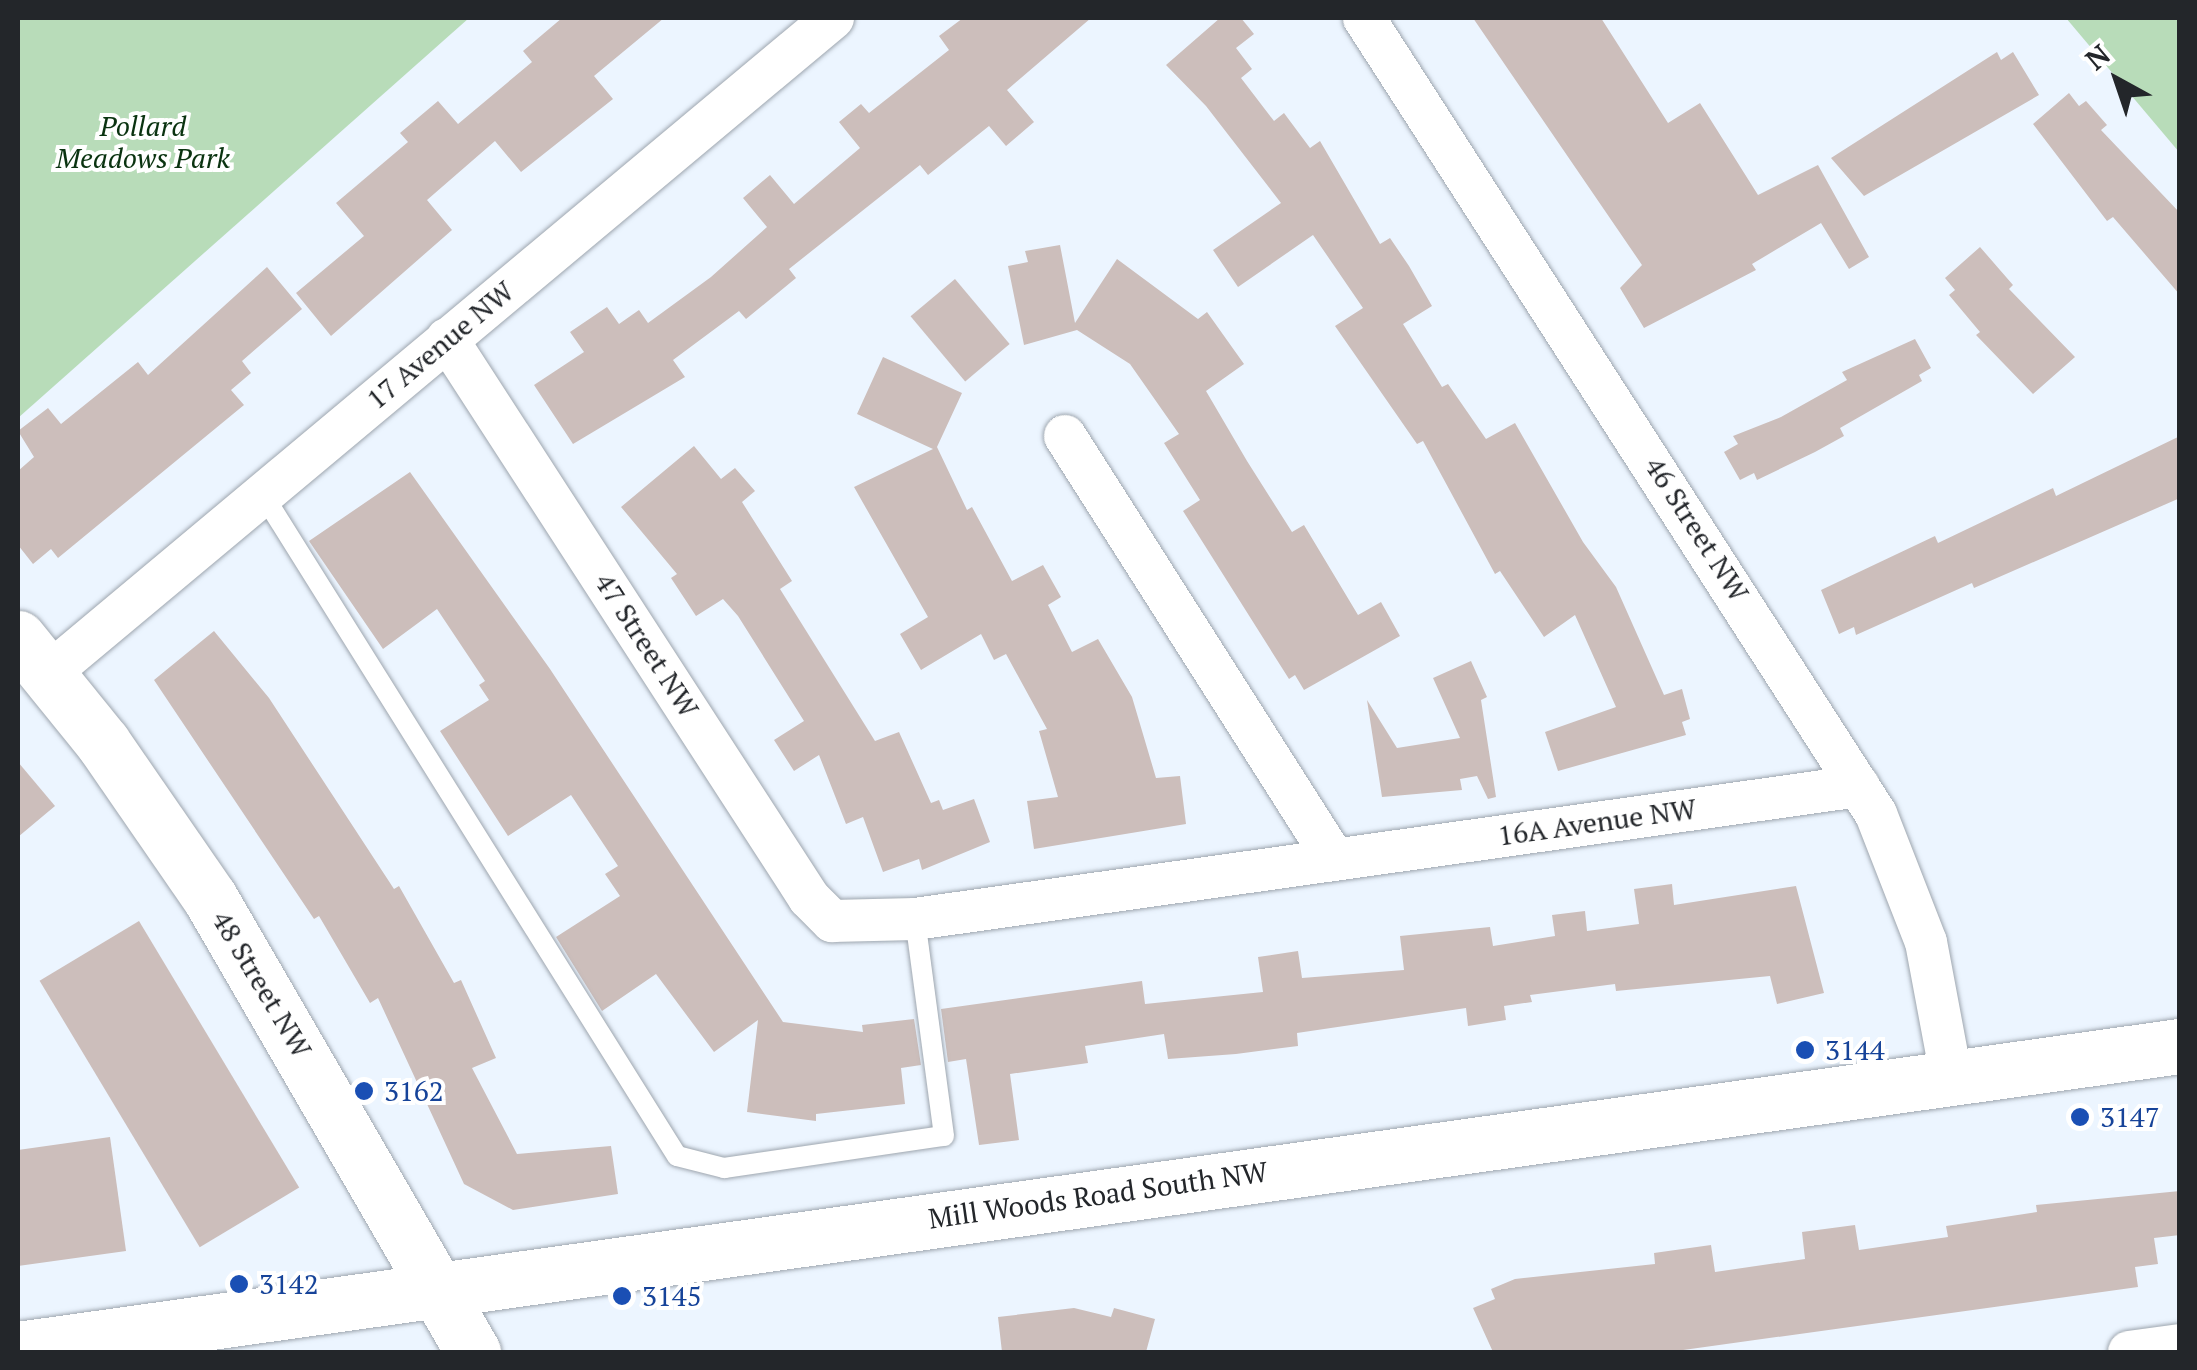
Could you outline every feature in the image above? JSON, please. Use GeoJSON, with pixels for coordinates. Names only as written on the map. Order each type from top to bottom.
{"type":"FeatureCollection","features":[{"type":"Feature","properties":{"kind":"street","name":"17 Avenue NW"},"geometry":{"type":"LineString","coordinates":[[33,656],[262,492],[833,18]]}},
{"type":"Feature","properties":{"kind":"street","name":"46 Street NW"},"geometry":{"type":"LineString","coordinates":[[1364,18],[1859,786],[1916,909],[1951,1075]]}},
{"type":"Feature","properties":{"kind":"street","name":"47 Street NW"},"geometry":{"type":"LineString","coordinates":[[448,339],[809,898],[832,921],[863,925]]}},
{"type":"Feature","properties":{"kind":"street"},"geometry":{"type":"LineString","coordinates":[[1064,436],[1334,859]]}},
{"type":"Feature","properties":{"kind":"street","name":"48 Street NW"},"geometry":{"type":"LineString","coordinates":[[33,656],[210,898],[473,1352]]}},
{"type":"Feature","properties":{"kind":"street","name":"16A Avenue NW"},"geometry":{"type":"LineString","coordinates":[[863,925],[1859,786]]}},
{"type":"Feature","properties":{"kind":"street","name":"Mill Woods Road South NW"},"geometry":{"type":"LineString","coordinates":[[18,1349],[1951,1075],[2180,1046]]}},
{"type":"Feature","properties":{"kind":"street"},"geometry":{"type":"LineString","coordinates":[[2130,1352],[2180,1346]]}},
{"type":"Feature","properties":{"kind":"lane"},"geometry":{"type":"LineString","coordinates":[[262,492],[677,1156],[724,1168],[944,1136],[915,919]]}},
{"type":"Feature","properties":{"kind":"green space","name":"Pollard Meadows Park"},"geometry":{"type":"Polygon","coordinates":[[[18,18],[469,18],[18,418],[18,18]]]}},
{"type":"Feature","properties":{"kind":"green space"},"geometry":{"type":"Polygon","coordinates":[[[2066,18],[2179,18],[2179,152],[2066,18]]]}},
{"type":"Feature","properties":{"kind":"building"},"geometry":{"type":"Polygon","coordinates":[[[562,18],[664,18],[594,76],[613,99],[521,172],[495,141],[427,200],[452,230],[331,336],[296,293],[364,236],[336,203],[408,142],[400,133],[438,101],[458,124],[532,62],[523,51],[562,18]]]}},
{"type":"Feature","properties":{"kind":"building"},"geometry":{"type":"Polygon","coordinates":[[[963,18],[1091,18],[1007,90],[1034,122],[1006,146],[989,126],[928,175],[920,165],[789,269],[796,278],[746,319],[739,311],[673,360],[685,377],[573,444],[534,385],[584,352],[570,332],[607,307],[619,324],[639,310],[648,323],[711,277],[767,227],[743,198],[770,175],[794,204],[860,148],[839,122],[861,104],[869,113],[949,50],[939,36],[963,18]]]}},
{"type":"Feature","properties":{"kind":"building"},"geometry":{"type":"Polygon","coordinates":[[[1220,18],[1241,18],[1254,34],[1236,48],[1252,69],[1241,78],[1274,121],[1284,113],[1310,148],[1320,141],[1380,244],[1390,238],[1409,266],[1432,306],[1403,324],[1442,387],[1448,384],[1486,439],[1515,423],[1583,542],[1616,587],[1664,695],[1682,689],[1690,719],[1682,722],[1686,735],[1558,771],[1545,732],[1616,707],[1575,615],[1544,637],[1500,571],[1495,574],[1423,441],[1417,444],[1335,326],[1363,308],[1313,235],[1238,287],[1213,250],[1281,203],[1206,106],[1166,65],[1220,18]]]}},
{"type":"Feature","properties":{"kind":"building"},"geometry":{"type":"Polygon","coordinates":[[[1473,18],[1601,18],[1668,123],[1700,103],[1758,195],[1818,165],[1869,257],[1849,269],[1821,223],[1752,264],[1756,270],[1644,328],[1620,288],[1642,265],[1473,18]]]}},
{"type":"Feature","properties":{"kind":"building"},"geometry":{"type":"Polygon","coordinates":[[[1997,52],[2001,60],[2013,52],[2039,95],[1864,196],[1831,158],[1997,52]]]}},
{"type":"Feature","properties":{"kind":"building"},"geometry":{"type":"Polygon","coordinates":[[[2069,93],[2079,106],[2086,101],[2107,125],[2101,130],[2180,213],[2180,295],[2113,217],[2107,221],[2033,124],[2069,93]]]}},
{"type":"Feature","properties":{"kind":"building"},"geometry":{"type":"Polygon","coordinates":[[[1060,245],[1075,323],[1117,259],[1198,319],[1207,312],[1244,364],[1206,391],[1247,461],[1292,532],[1304,525],[1358,615],[1381,602],[1400,636],[1304,690],[1295,675],[1289,679],[1183,511],[1200,500],[1164,443],[1179,434],[1130,364],[1077,330],[1024,345],[1008,266],[1028,262],[1025,251],[1060,245]]]}},
{"type":"Feature","properties":{"kind":"building"},"geometry":{"type":"Polygon","coordinates":[[[1980,247],[2013,285],[2009,289],[2075,357],[2033,394],[1976,335],[1980,332],[1949,295],[1955,290],[1945,278],[1980,247]]]}},
{"type":"Feature","properties":{"kind":"building"},"geometry":{"type":"Polygon","coordinates":[[[267,267],[302,309],[242,361],[251,373],[231,390],[244,405],[58,558],[51,549],[33,564],[18,545],[18,471],[34,457],[18,431],[48,408],[61,424],[138,362],[148,375],[267,267]]]}},
{"type":"Feature","properties":{"kind":"building"},"geometry":{"type":"Polygon","coordinates":[[[955,279],[1010,344],[965,381],[911,316],[955,279]]]}},
{"type":"Feature","properties":{"kind":"building"},"geometry":{"type":"Polygon","coordinates":[[[1915,339],[1931,368],[1919,375],[1922,381],[1840,428],[1844,436],[1815,452],[1757,480],[1754,473],[1740,480],[1724,452],[1738,444],[1733,436],[1781,417],[1847,380],[1842,372],[1915,339]]]}},
{"type":"Feature","properties":{"kind":"building"},"geometry":{"type":"Polygon","coordinates":[[[883,357],[962,393],[937,447],[967,510],[972,507],[1012,581],[1043,565],[1061,597],[1048,605],[1072,652],[1098,639],[1132,697],[1156,778],[1180,776],[1186,824],[1034,849],[1027,801],[1058,797],[1039,731],[1047,729],[1006,654],[994,660],[981,634],[921,670],[900,634],[928,617],[854,487],[933,449],[857,414],[883,357]]]}},
{"type":"Feature","properties":{"kind":"building"},"geometry":{"type":"Polygon","coordinates":[[[2180,436],[2180,498],[1974,588],[1972,583],[1856,635],[1854,627],[1839,634],[1821,590],[1935,536],[1938,543],[2053,488],[2056,496],[2180,436]]]}},
{"type":"Feature","properties":{"kind":"building"},"geometry":{"type":"Polygon","coordinates":[[[694,446],[721,479],[735,468],[755,491],[742,502],[792,581],[780,589],[875,741],[899,732],[931,803],[939,800],[943,810],[974,799],[990,842],[922,870],[919,859],[883,872],[863,817],[846,824],[819,755],[794,771],[774,740],[804,721],[738,616],[723,599],[696,616],[671,578],[677,574],[621,507],[694,446]]]}},
{"type":"Feature","properties":{"kind":"building"},"geometry":{"type":"Polygon","coordinates":[[[410,472],[550,669],[783,1022],[863,1032],[862,1025],[914,1019],[921,1065],[901,1068],[905,1104],[816,1114],[816,1121],[747,1112],[758,1020],[714,1052],[656,974],[602,1011],[556,937],[620,896],[605,874],[618,866],[571,795],[508,836],[440,731],[489,700],[479,685],[485,681],[437,609],[383,649],[309,541],[410,472]]]}},
{"type":"Feature","properties":{"kind":"building"},"geometry":{"type":"Polygon","coordinates":[[[214,631],[269,698],[394,889],[399,886],[454,983],[461,980],[496,1058],[472,1068],[517,1154],[611,1146],[618,1194],[513,1210],[464,1184],[378,998],[370,1003],[319,916],[314,919],[154,680],[214,631]]]}},
{"type":"Feature","properties":{"kind":"building"},"geometry":{"type":"Polygon","coordinates":[[[1471,661],[1487,697],[1481,700],[1496,797],[1488,799],[1477,776],[1460,779],[1462,790],[1382,797],[1367,700],[1397,748],[1460,738],[1433,678],[1471,661]]]}},
{"type":"Feature","properties":{"kind":"building"},"geometry":{"type":"Polygon","coordinates":[[[18,762],[55,806],[18,837],[18,762]]]}},
{"type":"Feature","properties":{"kind":"building"},"geometry":{"type":"Polygon","coordinates":[[[1672,884],[1674,905],[1796,886],[1824,993],[1777,1004],[1770,976],[1616,991],[1615,984],[1530,995],[1532,1002],[1504,1006],[1506,1020],[1468,1026],[1466,1008],[1297,1033],[1298,1046],[1236,1054],[1168,1059],[1164,1034],[1085,1046],[1088,1063],[1010,1074],[1019,1140],[979,1145],[966,1059],[948,1062],[941,1009],[1142,981],[1145,1004],[1263,992],[1258,957],[1298,951],[1302,978],[1404,970],[1400,936],[1490,927],[1493,946],[1555,936],[1552,915],[1585,911],[1587,931],[1639,924],[1634,889],[1672,884]]]}},
{"type":"Feature","properties":{"kind":"building"},"geometry":{"type":"Polygon","coordinates":[[[139,921],[299,1188],[200,1247],[40,981],[139,921]]]}},
{"type":"Feature","properties":{"kind":"building"},"geometry":{"type":"Polygon","coordinates":[[[110,1137],[126,1251],[18,1266],[18,1150],[110,1137]]]}},
{"type":"Feature","properties":{"kind":"building"},"geometry":{"type":"Polygon","coordinates":[[[2180,1191],[2180,1235],[2154,1238],[2158,1264],[2135,1267],[2138,1287],[1669,1352],[1493,1352],[1473,1308],[1495,1299],[1491,1289],[1515,1279],[1655,1264],[1654,1253],[1711,1245],[1715,1272],[1805,1259],[1802,1232],[1855,1225],[1859,1250],[1948,1237],[1946,1226],[2037,1212],[2036,1205],[2180,1191]]]}},
{"type":"Feature","properties":{"kind":"building"},"geometry":{"type":"Polygon","coordinates":[[[1074,1308],[1111,1317],[1114,1308],[1155,1319],[1146,1352],[1002,1352],[998,1317],[1074,1308]]]}},
{"type":"Feature","properties":{"kind":"place","name":"3144"},"geometry":{"type":"Point","coordinates":[1805,1050]}},
{"type":"Feature","properties":{"kind":"place","name":"3162"},"geometry":{"type":"Point","coordinates":[364,1091]}},
{"type":"Feature","properties":{"kind":"place","name":"3147"},"geometry":{"type":"Point","coordinates":[2080,1117]}},
{"type":"Feature","properties":{"kind":"place","name":"3142"},"geometry":{"type":"Point","coordinates":[239,1284]}},
{"type":"Feature","properties":{"kind":"place","name":"3145"},"geometry":{"type":"Point","coordinates":[622,1296]}}]}
